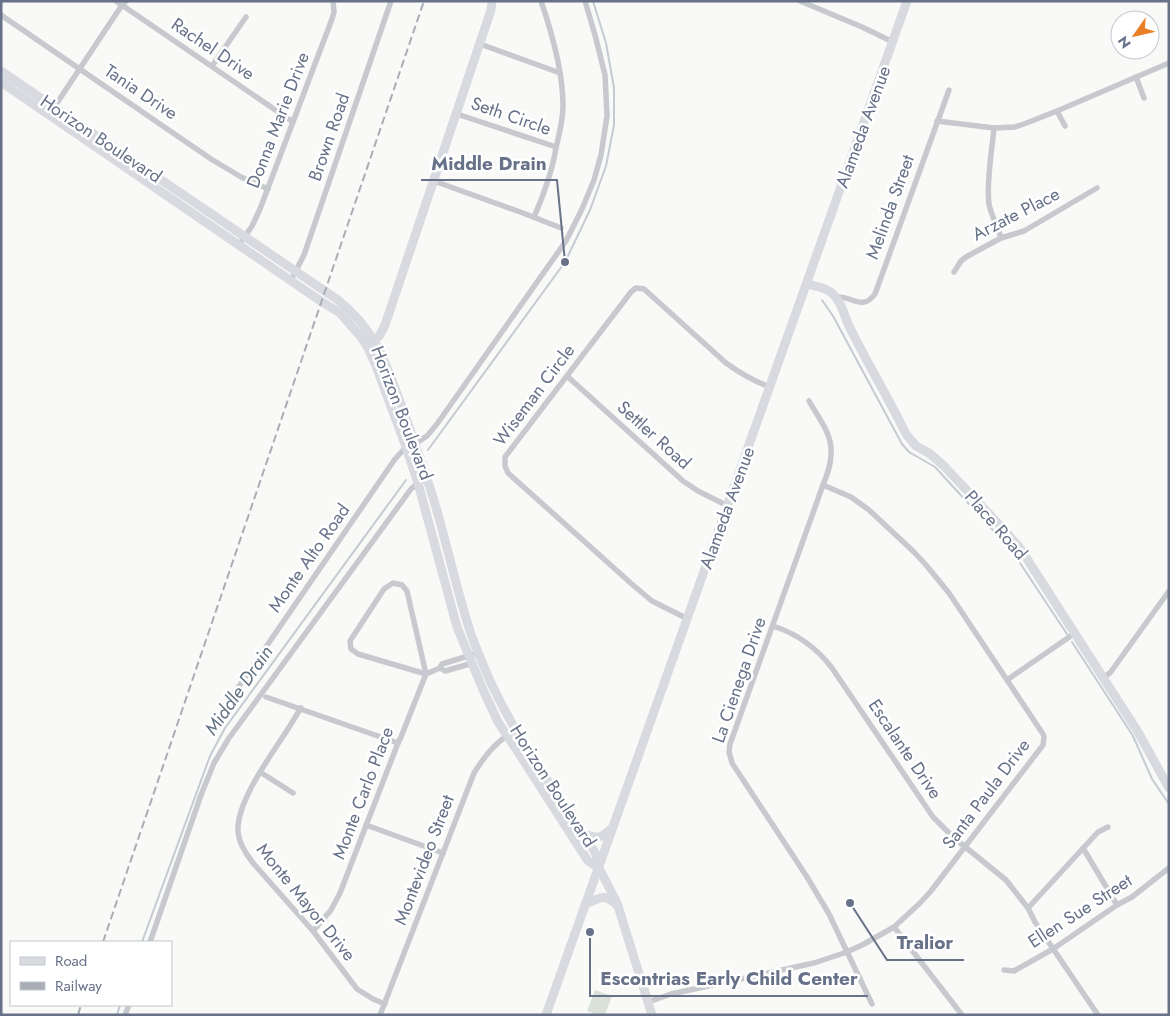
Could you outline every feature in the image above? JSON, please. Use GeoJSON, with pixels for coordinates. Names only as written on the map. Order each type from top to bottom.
{"type":"FeatureCollection","features":[{"type":"Feature","properties":{"kind":"main road"},"geometry":{"type":"LineString","coordinates":[[368,348],[380,335],[385,325],[457,114],[491,10],[492,1]]}},
{"type":"Feature","properties":{"kind":"main road","name":"Alameda Avenue"},"geometry":{"type":"LineString","coordinates":[[546,1015],[908,1]]}},
{"type":"Feature","properties":{"kind":"main road","name":"Horizon Boulevard"},"geometry":{"type":"LineString","coordinates":[[1,71],[242,241],[291,280],[340,313],[361,337],[368,348],[427,479],[469,629],[511,732],[588,861],[600,868]]}},
{"type":"Feature","properties":{"kind":"main road","name":"Horizon Boulevard"},"geometry":{"type":"LineString","coordinates":[[1,82],[242,241],[296,271],[349,309],[375,340],[383,356],[411,446],[418,483],[457,627],[470,660],[498,722],[511,732],[584,834],[596,854],[600,868]]}},
{"type":"Feature","properties":{"kind":"main road"},"geometry":{"type":"LineString","coordinates":[[807,284],[831,292],[836,297]]}},
{"type":"Feature","properties":{"kind":"main road","name":"Place Road"},"geometry":{"type":"LineString","coordinates":[[836,297],[848,324],[906,434],[916,446],[943,464],[1020,548],[1104,677],[1138,732],[1169,788]]}},
{"type":"Feature","properties":{"kind":"main road"},"geometry":{"type":"LineString","coordinates":[[584,834],[599,838],[614,826]]}},
{"type":"Feature","properties":{"kind":"main road"},"geometry":{"type":"LineString","coordinates":[[600,868],[618,906],[652,1015]]}},
{"type":"Feature","properties":{"kind":"main road"},"geometry":{"type":"LineString","coordinates":[[586,904],[604,897],[609,898],[618,906]]}},
{"type":"Feature","properties":{"kind":"street","name":"Rachel Drive"},"geometry":{"type":"LineString","coordinates":[[116,1],[124,3],[293,122]]}},
{"type":"Feature","properties":{"kind":"street","name":"Donna Marie Drive"},"geometry":{"type":"LineString","coordinates":[[242,241],[252,226],[268,189],[332,19],[334,12],[333,1]]}},
{"type":"Feature","properties":{"kind":"street","name":"Brown Road"},"geometry":{"type":"LineString","coordinates":[[291,280],[304,254],[391,1]]}},
{"type":"Feature","properties":{"kind":"street"},"geometry":{"type":"LineString","coordinates":[[534,217],[549,178],[562,122],[563,108],[560,72],[541,1]]}},
{"type":"Feature","properties":{"kind":"street","name":"Monte Alto Road"},"geometry":{"type":"LineString","coordinates":[[233,695],[394,459],[427,436],[437,424],[566,241],[582,210],[594,180],[601,155],[607,116],[605,75],[585,1]]}},
{"type":"Feature","properties":{"kind":"street"},"geometry":{"type":"LineString","coordinates":[[800,1],[893,42]]}},
{"type":"Feature","properties":{"kind":"street"},"geometry":{"type":"LineString","coordinates":[[49,115],[124,3]]}},
{"type":"Feature","properties":{"kind":"street","name":"Tania Drive"},"geometry":{"type":"LineString","coordinates":[[1,15],[218,163],[268,189]]}},
{"type":"Feature","properties":{"kind":"street"},"geometry":{"type":"LineString","coordinates":[[212,66],[246,18]]}},
{"type":"Feature","properties":{"kind":"street"},"geometry":{"type":"LineString","coordinates":[[480,44],[560,72]]}},
{"type":"Feature","properties":{"kind":"street"},"geometry":{"type":"LineString","coordinates":[[938,121],[994,128],[1014,127],[1057,111],[1169,63]]}},
{"type":"Feature","properties":{"kind":"street"},"geometry":{"type":"LineString","coordinates":[[1136,77],[1144,98]]}},
{"type":"Feature","properties":{"kind":"street","name":"Melinda Street"},"geometry":{"type":"LineString","coordinates":[[836,297],[842,296],[859,303],[868,301],[874,294],[949,90]]}},
{"type":"Feature","properties":{"kind":"street"},"geometry":{"type":"LineString","coordinates":[[1057,111],[1065,126]]}},
{"type":"Feature","properties":{"kind":"street","name":"Seth Circle"},"geometry":{"type":"LineString","coordinates":[[457,114],[556,147]]}},
{"type":"Feature","properties":{"kind":"street"},"geometry":{"type":"LineString","coordinates":[[994,128],[988,190],[993,219],[1001,238]]}},
{"type":"Feature","properties":{"kind":"street"},"geometry":{"type":"LineString","coordinates":[[434,181],[561,228]]}},
{"type":"Feature","properties":{"kind":"street","name":"Arzate Place"},"geometry":{"type":"LineString","coordinates":[[954,272],[961,261],[966,258],[1001,238],[1024,231],[1097,188]]}},
{"type":"Feature","properties":{"kind":"street","name":"Wiseman Circle"},"geometry":{"type":"LineString","coordinates":[[688,619],[652,601],[506,470],[504,462],[508,453],[636,288],[644,289],[726,363],[751,379],[771,387]]}},
{"type":"Feature","properties":{"kind":"street","name":"Settler Road"},"geometry":{"type":"LineString","coordinates":[[567,376],[683,481],[728,506]]}},
{"type":"Feature","properties":{"kind":"street","name":"La Cienega Drive"},"geometry":{"type":"LineString","coordinates":[[809,401],[828,436],[831,448],[830,463],[824,485],[730,744],[729,752],[732,763],[829,914],[872,1004]]}},
{"type":"Feature","properties":{"kind":"street"},"geometry":{"type":"LineString","coordinates":[[150,941],[214,763],[229,738],[411,489],[427,479]]}},
{"type":"Feature","properties":{"kind":"street","name":"Santa Paula Drive"},"geometry":{"type":"LineString","coordinates":[[648,1002],[671,994],[814,962],[847,952],[894,927],[925,897],[1043,745],[1043,734],[949,593],[926,565],[862,504],[842,492],[824,485]]}},
{"type":"Feature","properties":{"kind":"street"},"geometry":{"type":"LineString","coordinates":[[426,674],[407,592],[402,585],[394,583],[384,589],[350,641],[351,649],[358,654],[426,674],[440,668],[442,664],[470,660],[480,656]]}},
{"type":"Feature","properties":{"kind":"street"},"geometry":{"type":"LineString","coordinates":[[1104,677],[1110,673],[1169,590]]}},
{"type":"Feature","properties":{"kind":"street","name":"Escalante Drive"},"geometry":{"type":"LineString","coordinates":[[773,626],[803,639],[822,655],[875,729],[926,807],[947,832],[1006,880],[1028,908],[1035,922],[1098,1015]]}},
{"type":"Feature","properties":{"kind":"street"},"geometry":{"type":"LineString","coordinates":[[1007,680],[1075,634]]}},
{"type":"Feature","properties":{"kind":"street","name":"Monte Carlo Place"},"geometry":{"type":"LineString","coordinates":[[313,932],[335,904],[340,893],[426,674]]}},
{"type":"Feature","properties":{"kind":"street"},"geometry":{"type":"LineString","coordinates":[[266,697],[398,742]]}},
{"type":"Feature","properties":{"kind":"street","name":"Monte Mayor Drive"},"geometry":{"type":"LineString","coordinates":[[301,708],[251,787],[240,816],[238,833],[240,843],[253,863],[313,932],[357,989],[385,1004]]}},
{"type":"Feature","properties":{"kind":"street","name":"Montevideo Street"},"geometry":{"type":"LineString","coordinates":[[380,1015],[474,773],[487,753],[511,732]]}},
{"type":"Feature","properties":{"kind":"street"},"geometry":{"type":"LineString","coordinates":[[260,772],[293,793]]}},
{"type":"Feature","properties":{"kind":"street"},"geometry":{"type":"LineString","coordinates":[[366,825],[442,853]]}},
{"type":"Feature","properties":{"kind":"street"},"geometry":{"type":"LineString","coordinates":[[1028,908],[1098,832],[1108,827]]}},
{"type":"Feature","properties":{"kind":"street"},"geometry":{"type":"LineString","coordinates":[[1083,848],[1117,905]]}},
{"type":"Feature","properties":{"kind":"street","name":"Ellen Sue Street"},"geometry":{"type":"LineString","coordinates":[[1004,970],[1014,972],[1053,949],[1117,905],[1132,897],[1169,868]]}},
{"type":"Feature","properties":{"kind":"street"},"geometry":{"type":"LineString","coordinates":[[894,927],[962,1015]]}},
{"type":"Feature","properties":{"kind":"shaded area"},"geometry":{"type":"Polygon","coordinates":[[[595,990],[612,996],[605,1015],[598,1015],[587,1011],[595,990]]]}},
{"type":"Feature","properties":{"kind":"waterway","name":"Middle Drain"},"geometry":{"type":"LineString","coordinates":[[428,450],[565,262],[590,210],[606,166],[614,125],[614,88],[606,43],[593,1]]}},
{"type":"Feature","properties":{"kind":"waterway"},"geometry":{"type":"LineString","coordinates":[[822,300],[833,316],[902,444],[909,452],[935,467],[1012,551],[1067,634]]}},
{"type":"Feature","properties":{"kind":"waterway","name":"Middle Drain"},"geometry":{"type":"LineString","coordinates":[[142,941],[210,756],[225,728],[406,480]]}},
{"type":"Feature","properties":{"kind":"waterway"},"geometry":{"type":"LineString","coordinates":[[1072,642],[1133,736],[1152,779],[1169,804]]}},
{"type":"Feature","properties":{"kind":"waterway","name":"Middle Drain"},"geometry":{"type":"LineString","coordinates":[[117,1015],[120,1006]]}},
{"type":"Feature","properties":{"kind":"railway"},"geometry":{"type":"LineString","coordinates":[[103,941],[424,1]]}},
{"type":"Feature","properties":{"kind":"railway"},"geometry":{"type":"LineString","coordinates":[[78,1015],[81,1006]]}},
{"type":"Feature","properties":{"kind":"place","name":"Middle Drain"},"geometry":{"type":"Point","coordinates":[565,262]}},
{"type":"Feature","properties":{"kind":"place","name":"Tralior"},"geometry":{"type":"Point","coordinates":[850,903]}},
{"type":"Feature","properties":{"kind":"place","name":"Escontrias Early Child Center"},"geometry":{"type":"Point","coordinates":[590,932]}}]}
